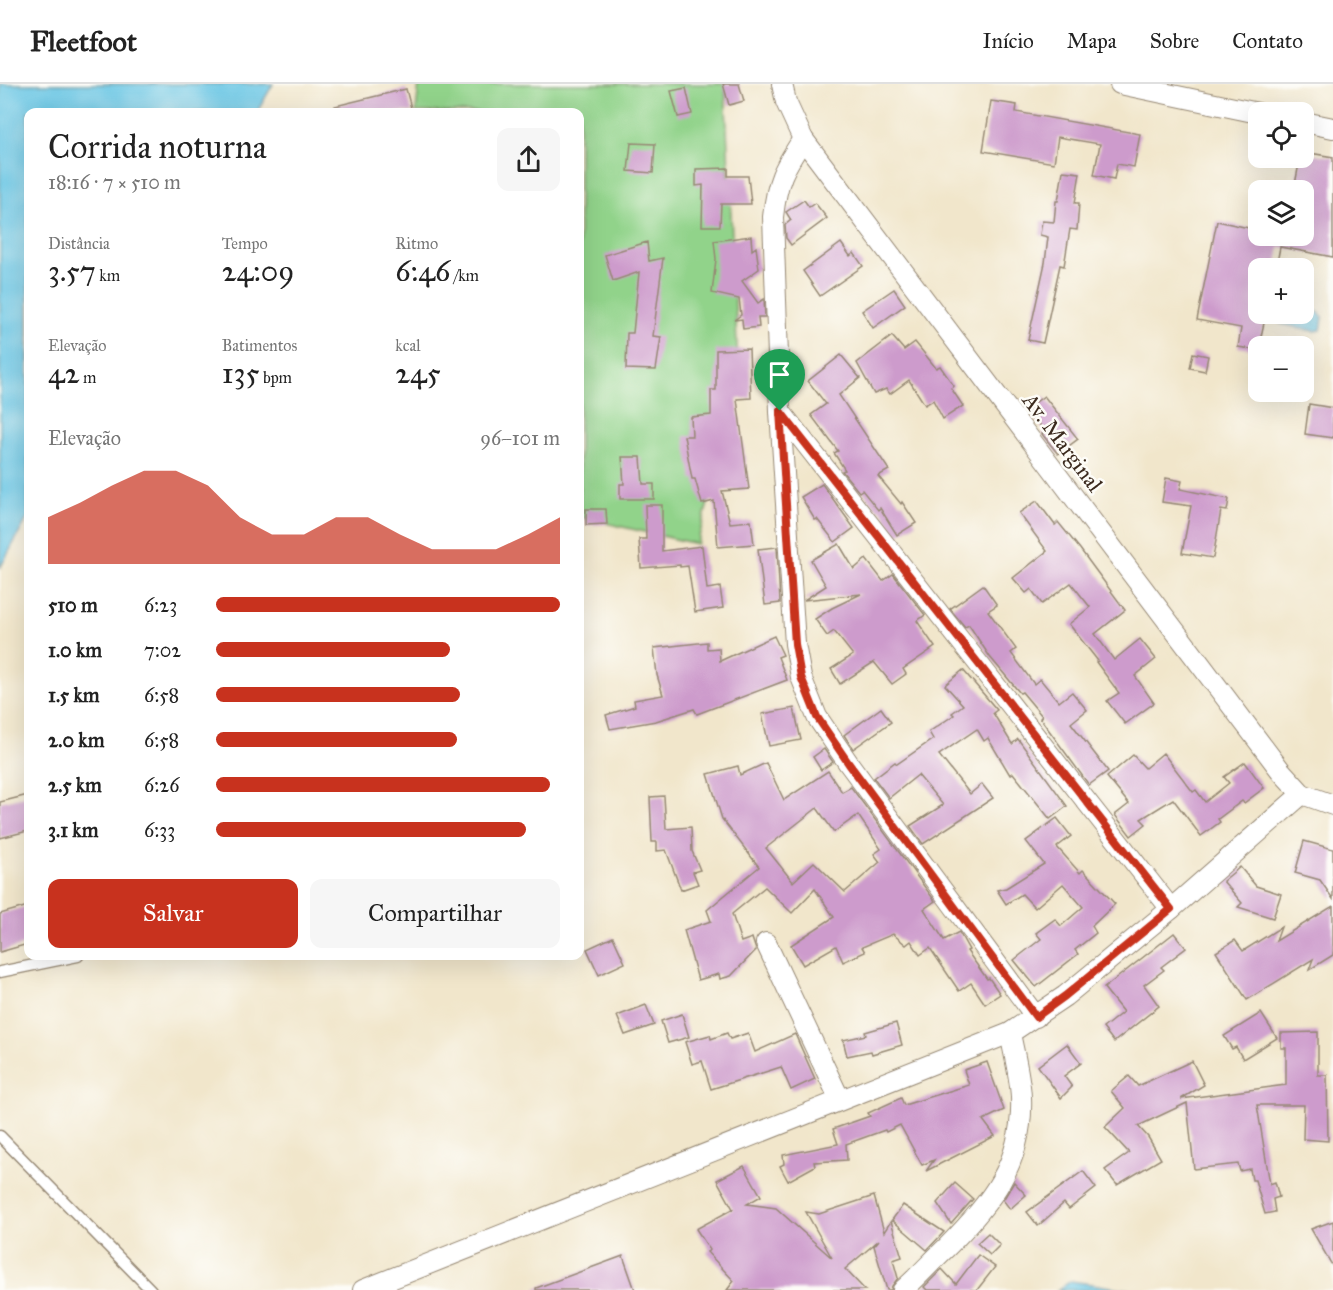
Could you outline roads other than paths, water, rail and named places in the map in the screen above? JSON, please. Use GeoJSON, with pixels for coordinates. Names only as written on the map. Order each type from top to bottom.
{"type":"FeatureCollection","features":[{"type":"Feature","properties":{"kind":"street","name":"Av. Marginal"},"geometry":{"type":"LineString","coordinates":[[782,84],[786,102],[803,139],[1274,761],[1302,794]]}},
{"type":"Feature","properties":{"kind":"street"},"geometry":{"type":"LineString","coordinates":[[1120,84],[1248,111]]}},
{"type":"Feature","properties":{"kind":"street"},"geometry":{"type":"LineString","coordinates":[[1314,124],[1333,128]]}},
{"type":"Feature","properties":{"kind":"street"},"geometry":{"type":"LineString","coordinates":[[803,139],[782,172],[776,191],[773,217],[780,411],[795,644],[801,677],[817,717],[849,764],[1036,1017]]}},
{"type":"Feature","properties":{"kind":"street"},"geometry":{"type":"LineString","coordinates":[[780,411],[1171,909]]}},
{"type":"Feature","properties":{"kind":"street"},"geometry":{"type":"LineString","coordinates":[[363,1290],[1010,1033],[1065,996],[1171,909],[1302,794],[1333,805]]}},
{"type":"Feature","properties":{"kind":"street"},"geometry":{"type":"LineString","coordinates":[[766,943],[840,1100]]}},
{"type":"Feature","properties":{"kind":"street"},"geometry":{"type":"LineString","coordinates":[[903,1290],[974,1220],[1008,1171],[1019,1133],[1021,1096],[1010,1033]]}},
{"type":"Feature","properties":{"kind":"lane"},"geometry":{"type":"LineString","coordinates":[[0,972],[58,960]]}},
{"type":"Feature","properties":{"kind":"lane"},"geometry":{"type":"LineString","coordinates":[[0,1136],[151,1290]]}},
{"type":"Feature","properties":{"kind":"water"},"geometry":{"type":"Polygon","coordinates":[[[0,84],[273,84],[259,108],[24,108],[24,524],[0,568],[0,84]]]}},
{"type":"Feature","properties":{"kind":"water"},"geometry":{"type":"Polygon","coordinates":[[[1314,311],[1323,317],[1321,330],[1314,331],[1281,324],[1314,324],[1314,311]]]}},
{"type":"Feature","properties":{"kind":"water"},"geometry":{"type":"Polygon","coordinates":[[[1071,1281],[1131,1290],[1058,1290],[1071,1281]]]}}]}
